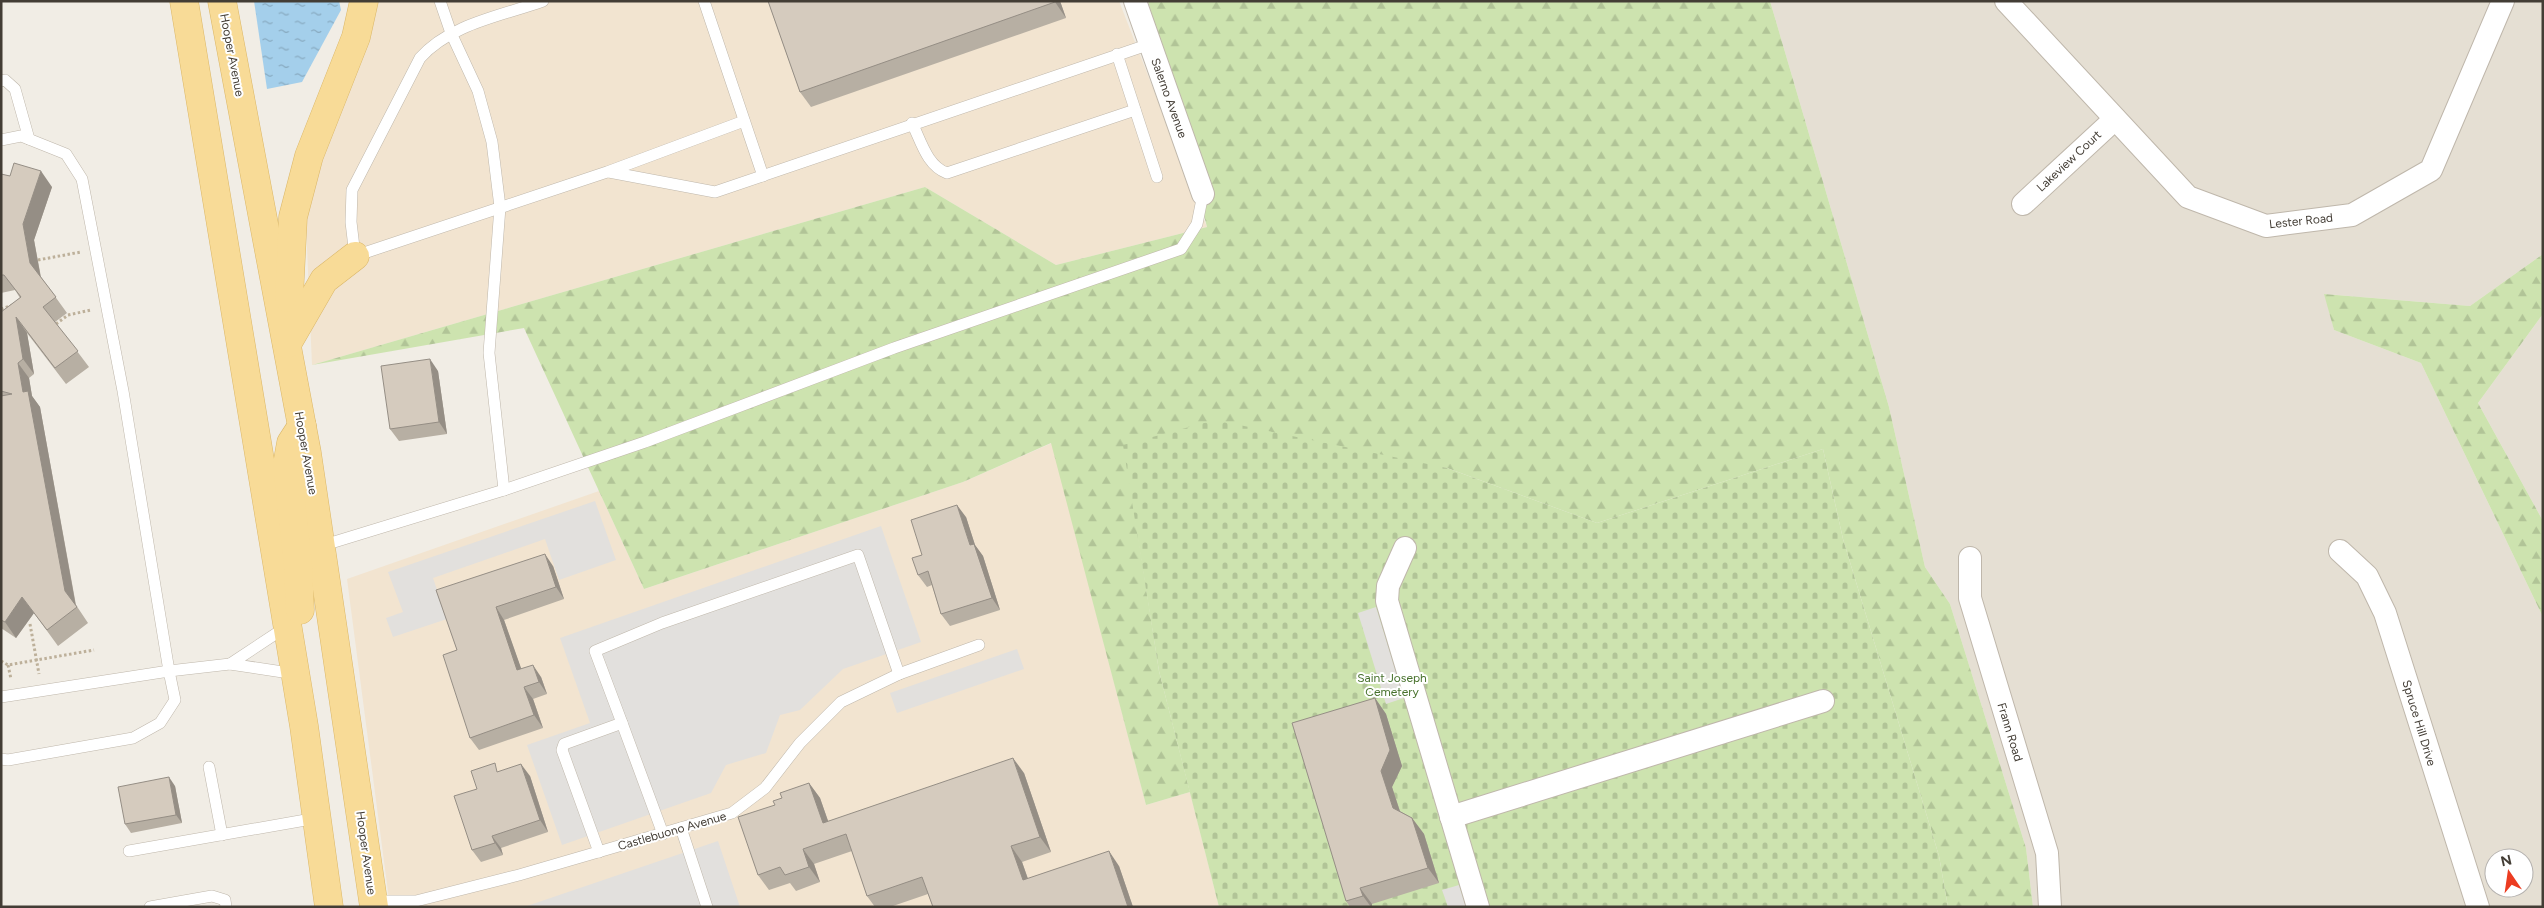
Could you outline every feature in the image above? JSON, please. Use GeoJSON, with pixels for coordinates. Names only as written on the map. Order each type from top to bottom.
{"type":"FeatureCollection","features":[{"type":"Feature","properties":{"kind":"main road"},"geometry":{"type":"LineString","coordinates":[[184,1],[296,674],[329,907]]}},
{"type":"Feature","properties":{"kind":"main road","name":"Hooper Avenue"},"geometry":{"type":"LineString","coordinates":[[222,1],[302,426],[373,904]]}},
{"type":"Feature","properties":{"kind":"main road"},"geometry":{"type":"LineString","coordinates":[[286,344],[292,217],[309,156],[356,37],[364,1]]}},
{"type":"Feature","properties":{"kind":"main road"},"geometry":{"type":"LineString","coordinates":[[286,344],[324,280],[355,256]]}},
{"type":"Feature","properties":{"kind":"main road"},"geometry":{"type":"LineString","coordinates":[[302,426],[292,443],[288,465],[298,565],[304,726]]}},
{"type":"Feature","properties":{"kind":"street","name":"Salerno Avenue"},"geometry":{"type":"LineString","coordinates":[[1134,1],[1203,194]]}},
{"type":"Feature","properties":{"kind":"street","name":"Lester Road"},"geometry":{"type":"LineString","coordinates":[[2006,1],[2188,197],[2266,226],[2352,215],[2431,170],[2503,1]]}},
{"type":"Feature","properties":{"kind":"street","name":"Lakeview Court"},"geometry":{"type":"LineString","coordinates":[[2023,204],[2115,119]]}},
{"type":"Feature","properties":{"kind":"street"},"geometry":{"type":"LineString","coordinates":[[1405,548],[1388,586],[1387,601],[1478,907]]}},
{"type":"Feature","properties":{"kind":"street","name":"Spruce Hill Drive"},"geometry":{"type":"LineString","coordinates":[[2340,551],[2367,576],[2385,613],[2478,907]]}},
{"type":"Feature","properties":{"kind":"street","name":"Frann Road"},"geometry":{"type":"LineString","coordinates":[[1970,558],[1970,598],[2047,853],[2050,907]]}},
{"type":"Feature","properties":{"kind":"street"},"geometry":{"type":"LineString","coordinates":[[1451,817],[1823,701]]}},
{"type":"Feature","properties":{"kind":"lane"},"geometry":{"type":"LineString","coordinates":[[440,1],[451,33],[478,91],[492,142],[500,207],[489,353],[504,490]]}},
{"type":"Feature","properties":{"kind":"lane"},"geometry":{"type":"LineString","coordinates":[[543,1],[451,33],[432,44],[420,58],[352,190],[351,222],[355,256],[607,172],[744,121]]}},
{"type":"Feature","properties":{"kind":"lane"},"geometry":{"type":"LineString","coordinates":[[704,1],[763,176]]}},
{"type":"Feature","properties":{"kind":"lane"},"geometry":{"type":"LineString","coordinates":[[607,172],[715,192],[912,123],[1150,44]]}},
{"type":"Feature","properties":{"kind":"lane"},"geometry":{"type":"LineString","coordinates":[[1117,54],[1157,177]]}},
{"type":"Feature","properties":{"kind":"lane"},"geometry":{"type":"LineString","coordinates":[[1,81],[5,80],[15,89],[29,139]]}},
{"type":"Feature","properties":{"kind":"lane"},"geometry":{"type":"LineString","coordinates":[[912,123],[930,160],[938,170],[947,173],[1135,110]]}},
{"type":"Feature","properties":{"kind":"lane"},"geometry":{"type":"LineString","coordinates":[[1,140],[21,136],[66,154],[82,179],[123,391],[175,700],[160,724],[133,738],[8,760],[1,759]]}},
{"type":"Feature","properties":{"kind":"lane"},"geometry":{"type":"LineString","coordinates":[[320,546],[504,490],[645,442],[894,348],[1181,249],[1197,224],[1203,194]]}},
{"type":"Feature","properties":{"kind":"lane"},"geometry":{"type":"LineString","coordinates":[[663,834],[595,651],[662,623],[858,555],[899,674]]}},
{"type":"Feature","properties":{"kind":"lane"},"geometry":{"type":"LineString","coordinates":[[230,664],[288,626]]}},
{"type":"Feature","properties":{"kind":"lane","name":"Castlebuono Avenue"},"geometry":{"type":"LineString","coordinates":[[373,904],[416,901],[599,852],[732,813],[764,788],[800,743],[841,702],[899,674],[979,645]]}},
{"type":"Feature","properties":{"kind":"lane"},"geometry":{"type":"LineString","coordinates":[[1,697],[169,671],[230,664],[296,674]]}},
{"type":"Feature","properties":{"kind":"lane"},"geometry":{"type":"LineString","coordinates":[[599,852],[562,750],[564,744],[622,723]]}},
{"type":"Feature","properties":{"kind":"lane"},"geometry":{"type":"LineString","coordinates":[[209,767],[222,835]]}},
{"type":"Feature","properties":{"kind":"lane"},"geometry":{"type":"LineString","coordinates":[[129,851],[317,818]]}},
{"type":"Feature","properties":{"kind":"lane"},"geometry":{"type":"LineString","coordinates":[[680,828],[707,907]]}},
{"type":"Feature","properties":{"kind":"lane"},"geometry":{"type":"LineString","coordinates":[[150,907],[212,896],[225,900],[226,907]]}},
{"type":"Feature","properties":{"kind":"path"},"geometry":{"type":"LineString","coordinates":[[38,260],[82,252]]}},
{"type":"Feature","properties":{"kind":"path"},"geometry":{"type":"LineString","coordinates":[[1,309],[16,304]]}},
{"type":"Feature","properties":{"kind":"path"},"geometry":{"type":"LineString","coordinates":[[56,324],[68,315],[92,310]]}},
{"type":"Feature","properties":{"kind":"path"},"geometry":{"type":"LineString","coordinates":[[30,624],[42,690]]}},
{"type":"Feature","properties":{"kind":"path"},"geometry":{"type":"LineString","coordinates":[[1,661],[8,665],[94,650]]}},
{"type":"Feature","properties":{"kind":"shaded area"},"geometry":{"type":"Polygon","coordinates":[[[372,1],[1119,1],[1207,227],[1056,265],[925,187],[312,365],[304,176],[372,1]]]}},
{"type":"Feature","properties":{"kind":"shaded area"},"geometry":{"type":"Polygon","coordinates":[[[1770,1],[2543,1],[2543,254],[2470,306],[2325,294],[2334,330],[2421,363],[2543,617],[2543,907],[2033,907],[2026,848],[1950,604],[1925,567],[1889,407],[1770,1]]]}},
{"type":"Feature","properties":{"kind":"shaded area"},"geometry":{"type":"Polygon","coordinates":[[[2543,314],[2543,521],[2478,403],[2543,314]]]}},
{"type":"Feature","properties":{"kind":"shaded area"},"geometry":{"type":"Polygon","coordinates":[[[1052,443],[1146,805],[1190,792],[1219,907],[390,907],[347,579],[599,491],[644,589],[963,482],[1052,443]]]}},
{"type":"Feature","properties":{"kind":"shaded area"},"geometry":{"type":"Polygon","coordinates":[[[595,501],[616,560],[559,580],[545,539],[433,578],[447,619],[393,637],[386,618],[403,612],[388,572],[595,501]]]}},
{"type":"Feature","properties":{"kind":"shaded area"},"geometry":{"type":"Polygon","coordinates":[[[881,526],[921,642],[843,669],[800,710],[780,715],[766,753],[726,765],[711,793],[562,845],[527,745],[590,723],[560,638],[881,526]]]}},
{"type":"Feature","properties":{"kind":"shaded area"},"geometry":{"type":"Polygon","coordinates":[[[1376,607],[1404,698],[1386,704],[1358,613],[1376,607]]]}},
{"type":"Feature","properties":{"kind":"shaded area"},"geometry":{"type":"Polygon","coordinates":[[[1017,649],[1024,669],[897,713],[890,693],[1017,649]]]}},
{"type":"Feature","properties":{"kind":"shaded area"},"geometry":{"type":"Polygon","coordinates":[[[718,841],[740,907],[524,907],[718,841]]]}},
{"type":"Feature","properties":{"kind":"shaded area"},"geometry":{"type":"Polygon","coordinates":[[[1459,885],[1466,907],[1448,907],[1442,890],[1459,885]]]}},
{"type":"Feature","properties":{"kind":"green space"},"geometry":{"type":"Polygon","coordinates":[[[1148,1],[1770,1],[1889,407],[1925,567],[1950,604],[2026,848],[2033,907],[1948,907],[1939,856],[1843,539],[1823,449],[1597,523],[1447,468],[1124,445],[1159,671],[1190,792],[1146,805],[1051,443],[963,482],[644,589],[524,328],[312,365],[925,187],[1056,265],[1207,227],[1148,1]]]}},
{"type":"Feature","properties":{"kind":"green space"},"geometry":{"type":"Polygon","coordinates":[[[2543,254],[2543,314],[2478,403],[2543,521],[2543,617],[2421,363],[2334,330],[2324,294],[2470,306],[2543,254]]]}},
{"type":"Feature","properties":{"kind":"green space","name":"Saint Joseph Cemetery"},"geometry":{"type":"Polygon","coordinates":[[[1215,420],[1447,468],[1597,523],[1823,449],[1843,539],[1939,856],[1948,907],[1219,907],[1159,671],[1123,445],[1215,420]]]}},
{"type":"Feature","properties":{"kind":"water"},"geometry":{"type":"Polygon","coordinates":[[[254,1],[339,1],[341,10],[302,82],[267,89],[254,1]]]}},
{"type":"Feature","properties":{"kind":"building"},"geometry":{"type":"Polygon","coordinates":[[[768,1],[1054,1],[1055,2],[800,92],[768,1]]]}},
{"type":"Feature","properties":{"kind":"building"},"geometry":{"type":"Polygon","coordinates":[[[14,163],[41,171],[23,224],[30,263],[56,297],[43,307],[78,351],[55,368],[16,317],[23,359],[18,363],[23,392],[28,391],[65,591],[77,607],[47,630],[22,597],[5,622],[1,620],[1,396],[12,394],[1,391],[1,312],[21,297],[4,275],[1,275],[1,174],[10,176],[14,163]]]}},
{"type":"Feature","properties":{"kind":"building"},"geometry":{"type":"Polygon","coordinates":[[[430,359],[439,422],[390,429],[381,366],[430,359]]]}},
{"type":"Feature","properties":{"kind":"building"},"geometry":{"type":"Polygon","coordinates":[[[957,505],[970,545],[974,544],[992,598],[941,614],[928,571],[918,575],[912,558],[922,555],[911,520],[957,505]]]}},
{"type":"Feature","properties":{"kind":"building"},"geometry":{"type":"Polygon","coordinates":[[[545,554],[556,587],[496,607],[517,670],[533,665],[539,682],[524,687],[534,715],[470,738],[443,655],[457,650],[436,590],[545,554]]]}},
{"type":"Feature","properties":{"kind":"building"},"geometry":{"type":"Polygon","coordinates":[[[1375,698],[1390,750],[1381,771],[1393,808],[1412,818],[1428,868],[1360,888],[1363,896],[1346,901],[1292,723],[1375,698]]]}},
{"type":"Feature","properties":{"kind":"building"},"geometry":{"type":"Polygon","coordinates":[[[1013,758],[1040,837],[1011,846],[1023,880],[1109,851],[1128,907],[933,907],[922,877],[867,896],[846,834],[803,849],[809,867],[785,875],[780,867],[758,875],[738,817],[775,805],[773,801],[782,798],[780,793],[809,783],[823,823],[1013,758]]]}},
{"type":"Feature","properties":{"kind":"building"},"geometry":{"type":"Polygon","coordinates":[[[495,763],[497,772],[521,764],[540,820],[492,836],[495,843],[472,850],[454,796],[477,789],[471,771],[495,763]]]}},
{"type":"Feature","properties":{"kind":"building"},"geometry":{"type":"Polygon","coordinates":[[[169,777],[176,815],[125,824],[118,787],[169,777]]]}}]}
